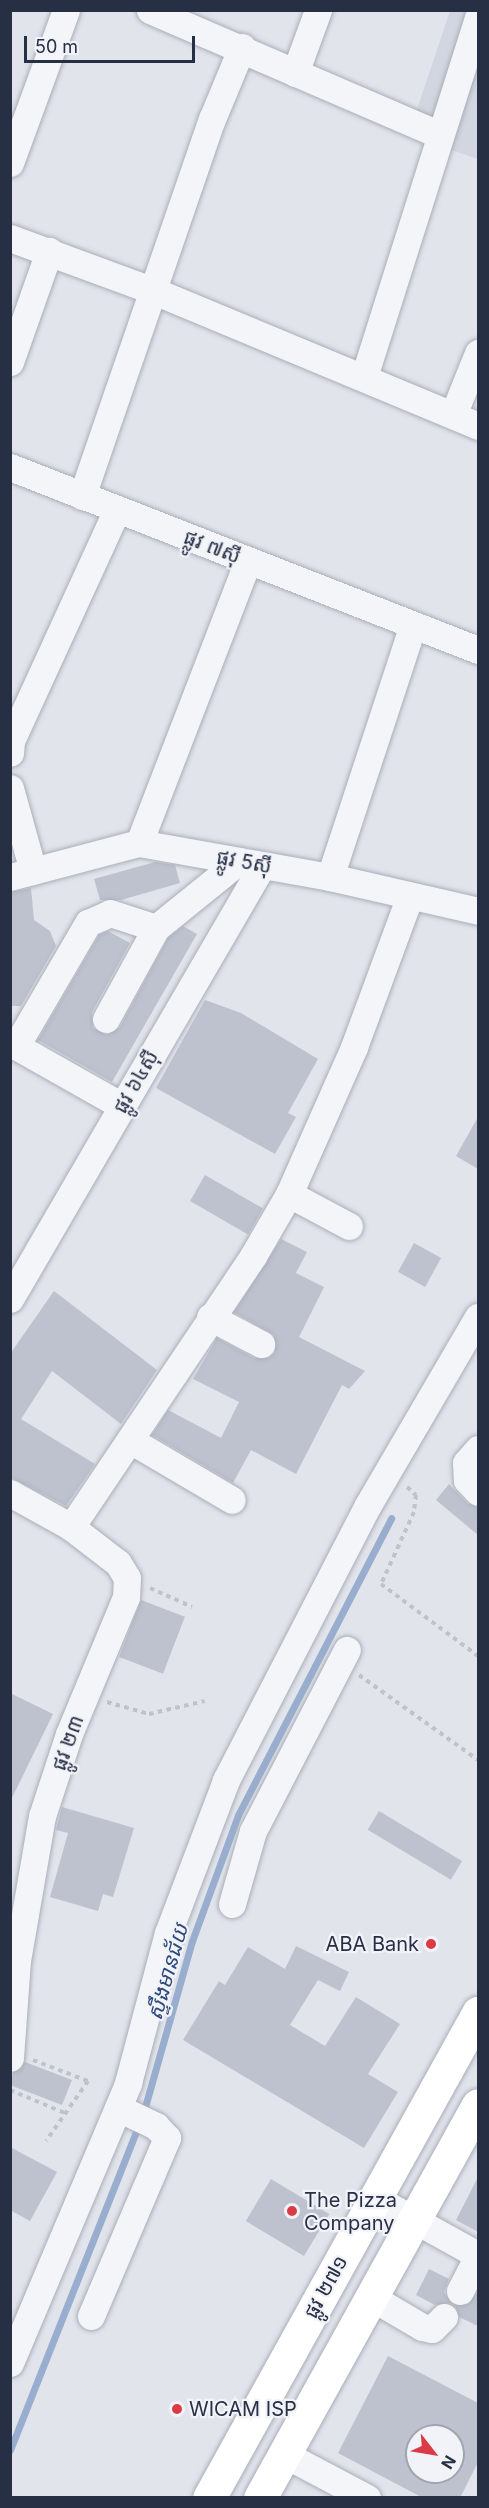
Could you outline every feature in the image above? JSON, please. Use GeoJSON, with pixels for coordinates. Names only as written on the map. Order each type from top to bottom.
{"type":"FeatureCollection","features":[{"type":"Feature","properties":{"kind":"main road","name":"ផ្លូវ ២៧១"},"geometry":{"type":"LineString","coordinates":[[208,2498],[478,2013]]}},
{"type":"Feature","properties":{"kind":"main road"},"geometry":{"type":"LineString","coordinates":[[260,2498],[478,2104]]}},
{"type":"Feature","properties":{"kind":"street"},"geometry":{"type":"LineString","coordinates":[[10,163],[66,10]]}},
{"type":"Feature","properties":{"kind":"street"},"geometry":{"type":"LineString","coordinates":[[150,10],[242,47],[295,73],[440,135]]}},
{"type":"Feature","properties":{"kind":"street"},"geometry":{"type":"LineString","coordinates":[[295,73],[318,10]]}},
{"type":"Feature","properties":{"kind":"street"},"geometry":{"type":"LineString","coordinates":[[364,377],[478,17]]}},
{"type":"Feature","properties":{"kind":"street"},"geometry":{"type":"LineString","coordinates":[[82,496],[212,119],[242,47]]}},
{"type":"Feature","properties":{"kind":"street"},"geometry":{"type":"LineString","coordinates":[[10,238],[154,291],[478,426]]}},
{"type":"Feature","properties":{"kind":"street"},"geometry":{"type":"LineString","coordinates":[[12,356],[49,251]]}},
{"type":"Feature","properties":{"kind":"street"},"geometry":{"type":"LineString","coordinates":[[453,415],[478,354]]}},
{"type":"Feature","properties":{"kind":"street","name":"ផ្លូវ ៧ស៊ី"},"geometry":{"type":"LineString","coordinates":[[10,466],[478,650]]}},
{"type":"Feature","properties":{"kind":"street"},"geometry":{"type":"LineString","coordinates":[[10,753],[11,741],[117,510]]}},
{"type":"Feature","properties":{"kind":"street"},"geometry":{"type":"LineString","coordinates":[[139,843],[249,561]]}},
{"type":"Feature","properties":{"kind":"street"},"geometry":{"type":"LineString","coordinates":[[330,877],[413,625]]}},
{"type":"Feature","properties":{"kind":"street"},"geometry":{"type":"LineString","coordinates":[[10,788],[22,874]]}},
{"type":"Feature","properties":{"kind":"street","name":"ផ្លូវ 5ស៊ី"},"geometry":{"type":"LineString","coordinates":[[22,874],[139,843],[330,877],[478,911]]}},
{"type":"Feature","properties":{"kind":"street"},"geometry":{"type":"LineString","coordinates":[[106,1019],[156,928],[251,864]]}},
{"type":"Feature","properties":{"kind":"street","name":"ផ្លូវ ៦៤ស៊ី"},"geometry":{"type":"LineString","coordinates":[[10,1299],[122,1106],[251,864]]}},
{"type":"Feature","properties":{"kind":"street"},"geometry":{"type":"LineString","coordinates":[[71,1527],[289,1194],[354,1047],[410,896]]}},
{"type":"Feature","properties":{"kind":"street"},"geometry":{"type":"LineString","coordinates":[[122,1106],[16,1046],[88,923],[110,913],[156,928]]}},
{"type":"Feature","properties":{"kind":"street"},"geometry":{"type":"LineString","coordinates":[[289,1194],[349,1226]]}},
{"type":"Feature","properties":{"kind":"street"},"geometry":{"type":"LineString","coordinates":[[210,1317],[261,1344]]}},
{"type":"Feature","properties":{"kind":"street"},"geometry":{"type":"LineString","coordinates":[[231,1904],[231,1831],[226,1780],[368,1505],[392,1472],[478,1317]]}},
{"type":"Feature","properties":{"kind":"street"},"geometry":{"type":"LineString","coordinates":[[130,1440],[232,1500]]}},
{"type":"Feature","properties":{"kind":"street"},"geometry":{"type":"LineString","coordinates":[[478,1449],[466,1463],[467,1480],[478,1492]]}},
{"type":"Feature","properties":{"kind":"street"},"geometry":{"type":"LineString","coordinates":[[10,1493],[71,1527],[118,1563],[127,1578]]}},
{"type":"Feature","properties":{"kind":"street","name":"ផ្លូវ ២៣"},"geometry":{"type":"LineString","coordinates":[[11,2053],[17,1960],[42,1816],[86,1696],[126,1597],[127,1578]]}},
{"type":"Feature","properties":{"kind":"street"},"geometry":{"type":"LineString","coordinates":[[10,2363],[124,2111],[168,1933],[344,1656]]}},
{"type":"Feature","properties":{"kind":"street"},"geometry":{"type":"LineString","coordinates":[[91,2316],[165,2145],[165,2133],[156,2126],[124,2111]]}},
{"type":"Feature","properties":{"kind":"street"},"geometry":{"type":"LineString","coordinates":[[375,2198],[478,2256],[460,2291]]}},
{"type":"Feature","properties":{"kind":"street"},"geometry":{"type":"LineString","coordinates":[[371,2297],[422,2327],[432,2328],[444,2317]]}},
{"type":"Feature","properties":{"kind":"street"},"geometry":{"type":"LineString","coordinates":[[284,2454],[367,2498]]}},
{"type":"Feature","properties":{"kind":"path"},"geometry":{"type":"LineString","coordinates":[[392,1472],[416,1496],[414,1512],[381,1584],[478,1656]]}},
{"type":"Feature","properties":{"kind":"path"},"geometry":{"type":"LineString","coordinates":[[127,1578],[192,1606]]}},
{"type":"Feature","properties":{"kind":"path"},"geometry":{"type":"LineString","coordinates":[[344,1656],[478,1760]]}},
{"type":"Feature","properties":{"kind":"path"},"geometry":{"type":"LineString","coordinates":[[86,1696],[149,1714],[205,1701]]}},
{"type":"Feature","properties":{"kind":"path"},"geometry":{"type":"LineString","coordinates":[[11,2053],[88,2081],[46,2141]]}},
{"type":"Feature","properties":{"kind":"path"},"geometry":{"type":"LineString","coordinates":[[10,2090],[67,2114]]}},
{"type":"Feature","properties":{"kind":"shaded area"},"geometry":{"type":"Polygon","coordinates":[[[450,11],[478,11],[478,159],[408,136],[450,11]]]}},
{"type":"Feature","properties":{"kind":"building"},"geometry":{"type":"Polygon","coordinates":[[[155,862],[175,865],[180,883],[121,900],[100,900],[94,879],[155,862]]]}},
{"type":"Feature","properties":{"kind":"building"},"geometry":{"type":"Polygon","coordinates":[[[31,888],[34,920],[50,931],[56,946],[21,1006],[10,1006],[10,892],[31,888]]]}},
{"type":"Feature","properties":{"kind":"building"},"geometry":{"type":"Polygon","coordinates":[[[183,926],[197,934],[112,1082],[38,1040],[99,935],[108,931],[130,943],[92,1012],[93,1028],[107,1035],[120,1027],[168,938],[183,926]]]}},
{"type":"Feature","properties":{"kind":"building"},"geometry":{"type":"Polygon","coordinates":[[[205,1000],[241,1013],[318,1059],[288,1113],[296,1117],[275,1154],[156,1088],[205,1000]]]}},
{"type":"Feature","properties":{"kind":"building"},"geometry":{"type":"Polygon","coordinates":[[[478,1117],[478,1169],[456,1156],[478,1117]]]}},
{"type":"Feature","properties":{"kind":"building"},"geometry":{"type":"Polygon","coordinates":[[[205,1175],[263,1208],[248,1234],[190,1201],[205,1175]]]}},
{"type":"Feature","properties":{"kind":"building"},"geometry":{"type":"Polygon","coordinates":[[[281,1239],[307,1252],[296,1273],[324,1287],[299,1337],[365,1371],[349,1389],[342,1385],[296,1474],[251,1450],[233,1483],[152,1435],[168,1410],[221,1438],[239,1402],[193,1379],[217,1338],[254,1358],[269,1358],[275,1352],[274,1335],[234,1312],[281,1239]]]}},
{"type":"Feature","properties":{"kind":"building"},"geometry":{"type":"Polygon","coordinates":[[[414,1243],[441,1258],[425,1287],[398,1272],[414,1243]]]}},
{"type":"Feature","properties":{"kind":"building"},"geometry":{"type":"Polygon","coordinates":[[[54,1291],[157,1370],[121,1424],[52,1371],[21,1419],[95,1464],[66,1506],[10,1477],[10,1354],[54,1291]]]}},
{"type":"Feature","properties":{"kind":"building"},"geometry":{"type":"Polygon","coordinates":[[[449,1484],[467,1503],[478,1507],[478,1535],[436,1500],[449,1484]]]}},
{"type":"Feature","properties":{"kind":"building"},"geometry":{"type":"Polygon","coordinates":[[[141,1600],[185,1617],[163,1674],[119,1657],[141,1600]]]}},
{"type":"Feature","properties":{"kind":"building"},"geometry":{"type":"Polygon","coordinates":[[[10,1693],[53,1714],[10,1802],[10,1693]]]}},
{"type":"Feature","properties":{"kind":"building"},"geometry":{"type":"Polygon","coordinates":[[[62,1807],[134,1828],[113,1897],[103,1894],[98,1911],[50,1897],[68,1833],[56,1830],[62,1807]]]}},
{"type":"Feature","properties":{"kind":"building"},"geometry":{"type":"Polygon","coordinates":[[[379,1811],[462,1861],[451,1880],[368,1830],[379,1811]]]}},
{"type":"Feature","properties":{"kind":"building"},"geometry":{"type":"Polygon","coordinates":[[[296,1946],[349,1972],[340,1991],[318,1980],[290,2025],[325,2046],[356,1997],[400,2024],[368,2074],[398,2092],[364,2148],[183,2040],[219,1981],[225,1985],[248,1947],[285,1969],[296,1946]]]}},
{"type":"Feature","properties":{"kind":"building"},"geometry":{"type":"Polygon","coordinates":[[[25,2062],[72,2080],[62,2105],[10,2085],[13,2073],[25,2062]]]}},
{"type":"Feature","properties":{"kind":"building"},"geometry":{"type":"Polygon","coordinates":[[[10,2147],[57,2172],[30,2221],[10,2210],[10,2147]]]}},
{"type":"Feature","properties":{"kind":"building"},"geometry":{"type":"Polygon","coordinates":[[[478,2177],[478,2232],[456,2220],[478,2177]]]}},
{"type":"Feature","properties":{"kind":"building"},"geometry":{"type":"Polygon","coordinates":[[[271,2179],[329,2214],[304,2256],[246,2221],[271,2179]]]}},
{"type":"Feature","properties":{"kind":"building"},"geometry":{"type":"Polygon","coordinates":[[[429,2269],[449,2279],[444,2292],[451,2303],[435,2305],[416,2295],[429,2269]]]}},
{"type":"Feature","properties":{"kind":"building"},"geometry":{"type":"Polygon","coordinates":[[[477,2293],[478,2326],[459,2317],[455,2305],[468,2304],[477,2293]]]}},
{"type":"Feature","properties":{"kind":"building"},"geometry":{"type":"Polygon","coordinates":[[[388,2356],[478,2403],[478,2462],[460,2498],[423,2498],[338,2453],[388,2356]]]}},
{"type":"Feature","properties":{"kind":"waterway","name":"ស្ទឹងមានជ័យ"},"geometry":{"type":"LineString","coordinates":[[143,2114],[192,1941],[238,1815],[391,1518]]}},
{"type":"Feature","properties":{"kind":"waterway","name":"ស្ទឹងមានជ័យ"},"geometry":{"type":"LineString","coordinates":[[10,2450],[139,2125]]}},
{"type":"Feature","properties":{"kind":"place","name":"ABA Bank"},"geometry":{"type":"Point","coordinates":[431,1944]}},
{"type":"Feature","properties":{"kind":"place","name":"The Pizza Company"},"geometry":{"type":"Point","coordinates":[292,2211]}},
{"type":"Feature","properties":{"kind":"place","name":"WICAM ISP"},"geometry":{"type":"Point","coordinates":[177,2409]}}]}
